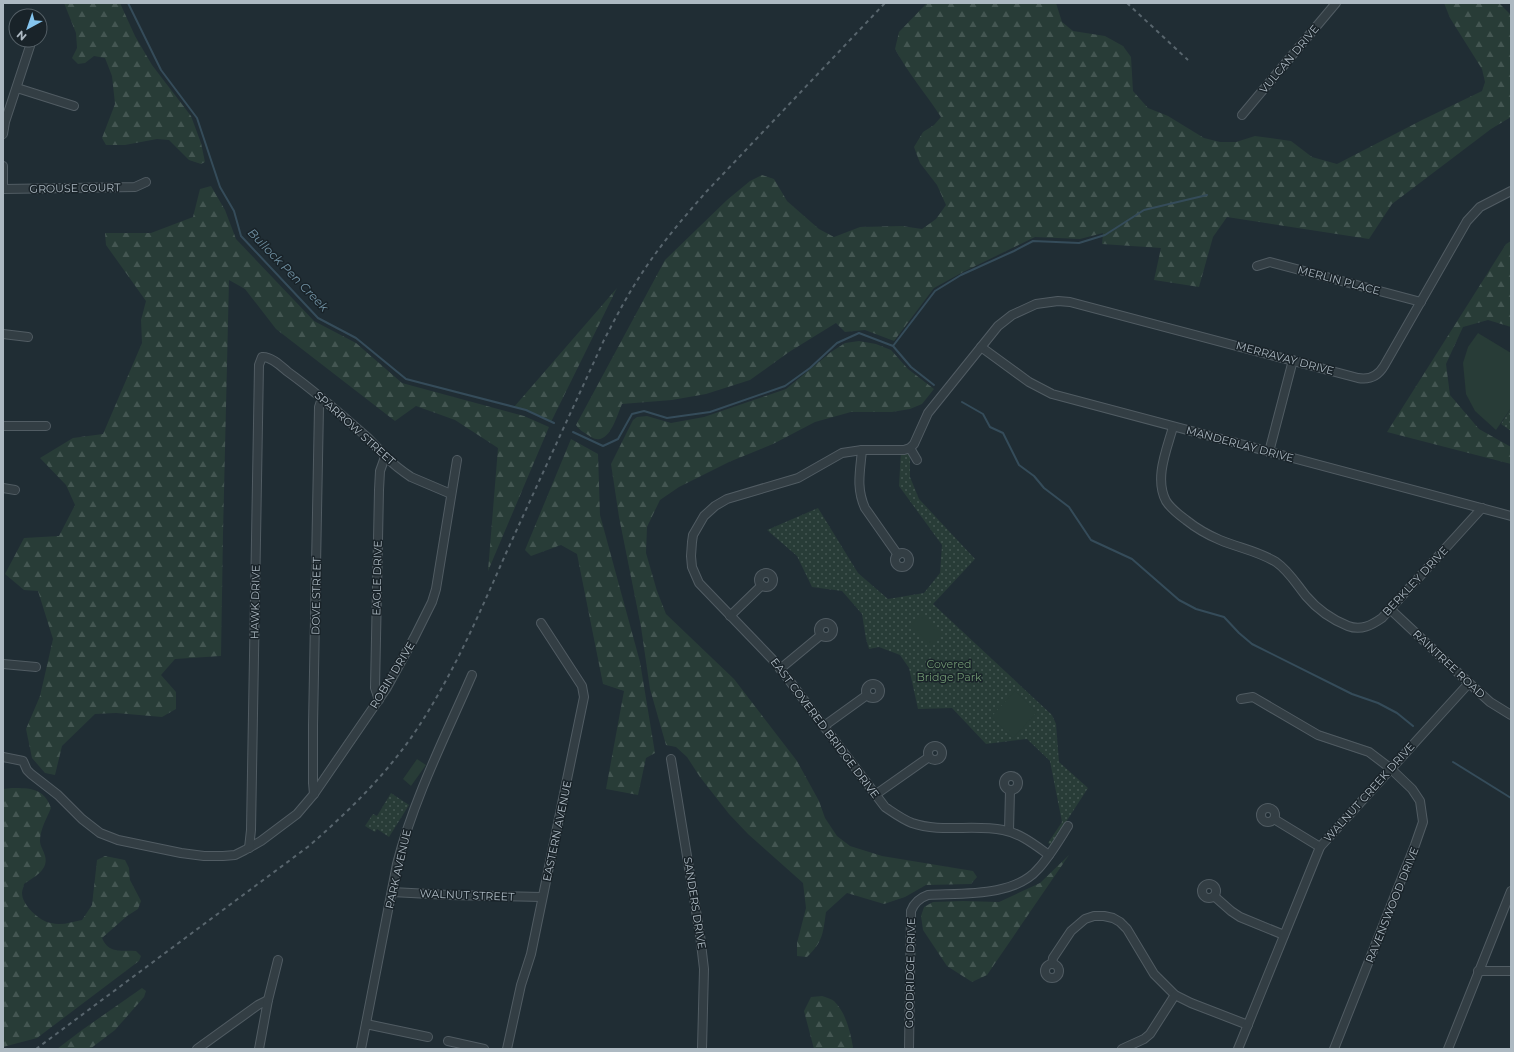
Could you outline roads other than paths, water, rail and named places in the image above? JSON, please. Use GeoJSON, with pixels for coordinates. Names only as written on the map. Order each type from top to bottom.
{"type":"FeatureCollection","features":[{"type":"Feature","properties":{"kind":"street","name":"VULCAN DRIVE"},"geometry":{"type":"LineString","coordinates":[[1242,116],[1336,3]]}},
{"type":"Feature","properties":{"kind":"street"},"geometry":{"type":"LineString","coordinates":[[3,134],[30,48]]}},
{"type":"Feature","properties":{"kind":"street"},"geometry":{"type":"LineString","coordinates":[[17,88],[74,106]]}},
{"type":"Feature","properties":{"kind":"street"},"geometry":{"type":"LineString","coordinates":[[3,166],[3,189]]}},
{"type":"Feature","properties":{"kind":"street","name":"GROUSE COURT"},"geometry":{"type":"LineString","coordinates":[[3,189],[135,187],[146,182]]}},
{"type":"Feature","properties":{"kind":"street","name":"MERRAVAY DRIVE"},"geometry":{"type":"LineString","coordinates":[[981,346],[996,329],[1012,315],[1036,304],[1070,302],[1364,379],[1377,374],[1384,366],[1472,214],[1480,207],[1511,191]]}},
{"type":"Feature","properties":{"kind":"street","name":"MERLIN PLACE"},"geometry":{"type":"LineString","coordinates":[[1256,266],[1270,262],[1421,302]]}},
{"type":"Feature","properties":{"kind":"street"},"geometry":{"type":"LineString","coordinates":[[3,334],[28,337]]}},
{"type":"Feature","properties":{"kind":"street"},"geometry":{"type":"LineString","coordinates":[[917,460],[910,448],[914,444],[928,413],[981,346]]}},
{"type":"Feature","properties":{"kind":"street","name":"MANDERLAY DRIVE"},"geometry":{"type":"LineString","coordinates":[[981,346],[1029,382],[1052,394],[1511,516]]}},
{"type":"Feature","properties":{"kind":"street","name":"SPARROW STREET"},"geometry":{"type":"LineString","coordinates":[[262,357],[266,357],[280,365],[322,398],[385,456],[411,477],[451,494]]}},
{"type":"Feature","properties":{"kind":"street","name":"HAWK DRIVE"},"geometry":{"type":"LineString","coordinates":[[249,848],[251,830],[259,365],[262,357]]}},
{"type":"Feature","properties":{"kind":"street"},"geometry":{"type":"LineString","coordinates":[[1270,452],[1293,360]]}},
{"type":"Feature","properties":{"kind":"street","name":"DOVE STREET"},"geometry":{"type":"LineString","coordinates":[[314,794],[313,725],[319,407],[322,398]]}},
{"type":"Feature","properties":{"kind":"street"},"geometry":{"type":"LineString","coordinates":[[3,426],[46,426]]}},
{"type":"Feature","properties":{"kind":"street","name":"BERKLEY DRIVE"},"geometry":{"type":"LineString","coordinates":[[1173,427],[1161,478],[1164,496],[1172,508],[1194,526],[1219,540],[1260,553],[1277,563],[1288,573],[1313,603],[1329,616],[1346,625],[1358,628],[1370,626],[1382,618],[1482,508]]}},
{"type":"Feature","properties":{"kind":"street","name":"EAST COVERED BRIDGE DRIVE"},"geometry":{"type":"LineString","coordinates":[[910,448],[896,451],[862,450],[842,453],[798,478],[728,499],[715,506],[704,516],[693,535],[691,556],[692,567],[702,586],[780,669],[885,807],[897,816],[911,823],[924,826],[1009,831],[1028,840],[1049,855]]}},
{"type":"Feature","properties":{"kind":"street"},"geometry":{"type":"LineString","coordinates":[[862,450],[859,492],[861,500],[898,555]]}},
{"type":"Feature","properties":{"kind":"street","name":"EAGLE DRIVE"},"geometry":{"type":"LineString","coordinates":[[379,700],[375,688],[379,490],[380,471],[385,456]]}},
{"type":"Feature","properties":{"kind":"street","name":"ROBIN DRIVE"},"geometry":{"type":"LineString","coordinates":[[3,757],[23,761],[27,770],[31,774],[58,795],[85,822],[100,833],[118,840],[181,853],[218,857],[235,854],[249,848],[297,814],[314,794],[379,700],[414,638],[432,602],[440,566],[457,460]]}},
{"type":"Feature","properties":{"kind":"street"},"geometry":{"type":"LineString","coordinates":[[3,488],[15,490]]}},
{"type":"Feature","properties":{"kind":"street"},"geometry":{"type":"LineString","coordinates":[[730,616],[762,585]]}},
{"type":"Feature","properties":{"kind":"street","name":"RAINTREE ROAD"},"geometry":{"type":"LineString","coordinates":[[1390,609],[1490,702],[1511,715]]}},
{"type":"Feature","properties":{"kind":"street","name":"EASTERN AVENUE"},"geometry":{"type":"LineString","coordinates":[[507,1049],[521,985],[531,954],[584,697],[582,686],[541,623]]}},
{"type":"Feature","properties":{"kind":"street"},"geometry":{"type":"LineString","coordinates":[[780,669],[821,635]]}},
{"type":"Feature","properties":{"kind":"street"},"geometry":{"type":"LineString","coordinates":[[3,664],[36,667]]}},
{"type":"Feature","properties":{"kind":"street","name":"PARK AVENUE"},"geometry":{"type":"LineString","coordinates":[[361,1049],[397,864],[405,835],[422,791],[472,675]]}},
{"type":"Feature","properties":{"kind":"street","name":"WALNUT CREEK DRIVE"},"geometry":{"type":"LineString","coordinates":[[1238,1049],[1320,847],[1390,768],[1469,683]]}},
{"type":"Feature","properties":{"kind":"street"},"geometry":{"type":"LineString","coordinates":[[824,726],[867,695]]}},
{"type":"Feature","properties":{"kind":"street","name":"RAVENSWOOD DRIVE"},"geometry":{"type":"LineString","coordinates":[[1240,699],[1253,697],[1318,735],[1369,752],[1390,768],[1416,794],[1422,808],[1423,822],[1415,845],[1334,1049]]}},
{"type":"Feature","properties":{"kind":"street"},"geometry":{"type":"LineString","coordinates":[[875,795],[929,757]]}},
{"type":"Feature","properties":{"kind":"street","name":"SANDERS DRIVE"},"geometry":{"type":"LineString","coordinates":[[671,759],[699,927],[703,962],[702,1049]]}},
{"type":"Feature","properties":{"kind":"street"},"geometry":{"type":"LineString","coordinates":[[1009,831],[1010,790]]}},
{"type":"Feature","properties":{"kind":"street"},"geometry":{"type":"LineString","coordinates":[[1274,819],[1320,847]]}},
{"type":"Feature","properties":{"kind":"street","name":"GOODRIDGE DRIVE"},"geometry":{"type":"LineString","coordinates":[[909,1049],[911,911],[917,901],[928,895],[999,890],[1025,880],[1034,873],[1049,855],[1068,826]]}},
{"type":"Feature","properties":{"kind":"street"},"geometry":{"type":"LineString","coordinates":[[1448,1049],[1511,891]]}},
{"type":"Feature","properties":{"kind":"street","name":"WALNUT STREET"},"geometry":{"type":"LineString","coordinates":[[392,892],[542,897]]}},
{"type":"Feature","properties":{"kind":"street"},"geometry":{"type":"LineString","coordinates":[[1214,896],[1231,912],[1284,935]]}},
{"type":"Feature","properties":{"kind":"street"},"geometry":{"type":"LineString","coordinates":[[1052,964],[1053,958],[1077,925],[1085,919],[1094,916],[1113,918],[1120,922],[1126,929],[1154,974],[1175,995],[1190,1003],[1248,1025]]}},
{"type":"Feature","properties":{"kind":"street"},"geometry":{"type":"LineString","coordinates":[[259,1049],[268,1000],[278,960]]}},
{"type":"Feature","properties":{"kind":"street"},"geometry":{"type":"LineString","coordinates":[[1478,971],[1511,971]]}},
{"type":"Feature","properties":{"kind":"street"},"geometry":{"type":"LineString","coordinates":[[1122,1049],[1144,1039],[1150,1034],[1175,995]]}},
{"type":"Feature","properties":{"kind":"street"},"geometry":{"type":"LineString","coordinates":[[197,1049],[258,1005],[268,1000]]}},
{"type":"Feature","properties":{"kind":"street"},"geometry":{"type":"LineString","coordinates":[[366,1024],[428,1037]]}},
{"type":"Feature","properties":{"kind":"street"},"geometry":{"type":"LineString","coordinates":[[448,1041],[484,1049]]}},
{"type":"Feature","properties":{"kind":"waterway","name":"Bullock Pen Creek"},"geometry":{"type":"LineString","coordinates":[[128,3],[161,70],[197,118],[220,187],[234,211],[241,236],[318,318],[356,338],[406,379],[526,410],[554,423]]}},
{"type":"Feature","properties":{"kind":"waterway"},"geometry":{"type":"LineString","coordinates":[[573,432],[603,446],[618,439],[632,414],[644,411],[667,418],[710,412],[785,386],[810,368],[837,343],[859,333],[893,346],[935,291],[961,275],[1033,241],[1079,243],[1105,235],[1144,210],[1207,195]]}},
{"type":"Feature","properties":{"kind":"waterway"},"geometry":{"type":"LineString","coordinates":[[893,346],[911,367],[934,385]]}},
{"type":"Feature","properties":{"kind":"waterway"},"geometry":{"type":"LineString","coordinates":[[962,402],[983,414],[990,427],[1003,433],[1019,465],[1034,476],[1044,488],[1069,507],[1091,540],[1132,559],[1179,600],[1196,609],[1224,617],[1252,644],[1352,694],[1378,703],[1397,713],[1413,726]]}},
{"type":"Feature","properties":{"kind":"waterway"},"geometry":{"type":"LineString","coordinates":[[1453,762],[1511,798]]}},
{"type":"Feature","properties":{"kind":"railway"},"geometry":{"type":"LineString","coordinates":[[36,1049],[309,846],[367,791],[393,761],[417,729],[455,664],[604,340],[627,297],[642,273],[673,231],[707,191],[885,3]]}},
{"type":"Feature","properties":{"kind":"railway"},"geometry":{"type":"LineString","coordinates":[[1127,3],[1188,60]]}},
{"type":"Feature","properties":{"kind":"park label","name":"Covered Bridge Park"},"geometry":{"type":"Point","coordinates":[949,670]}}]}
